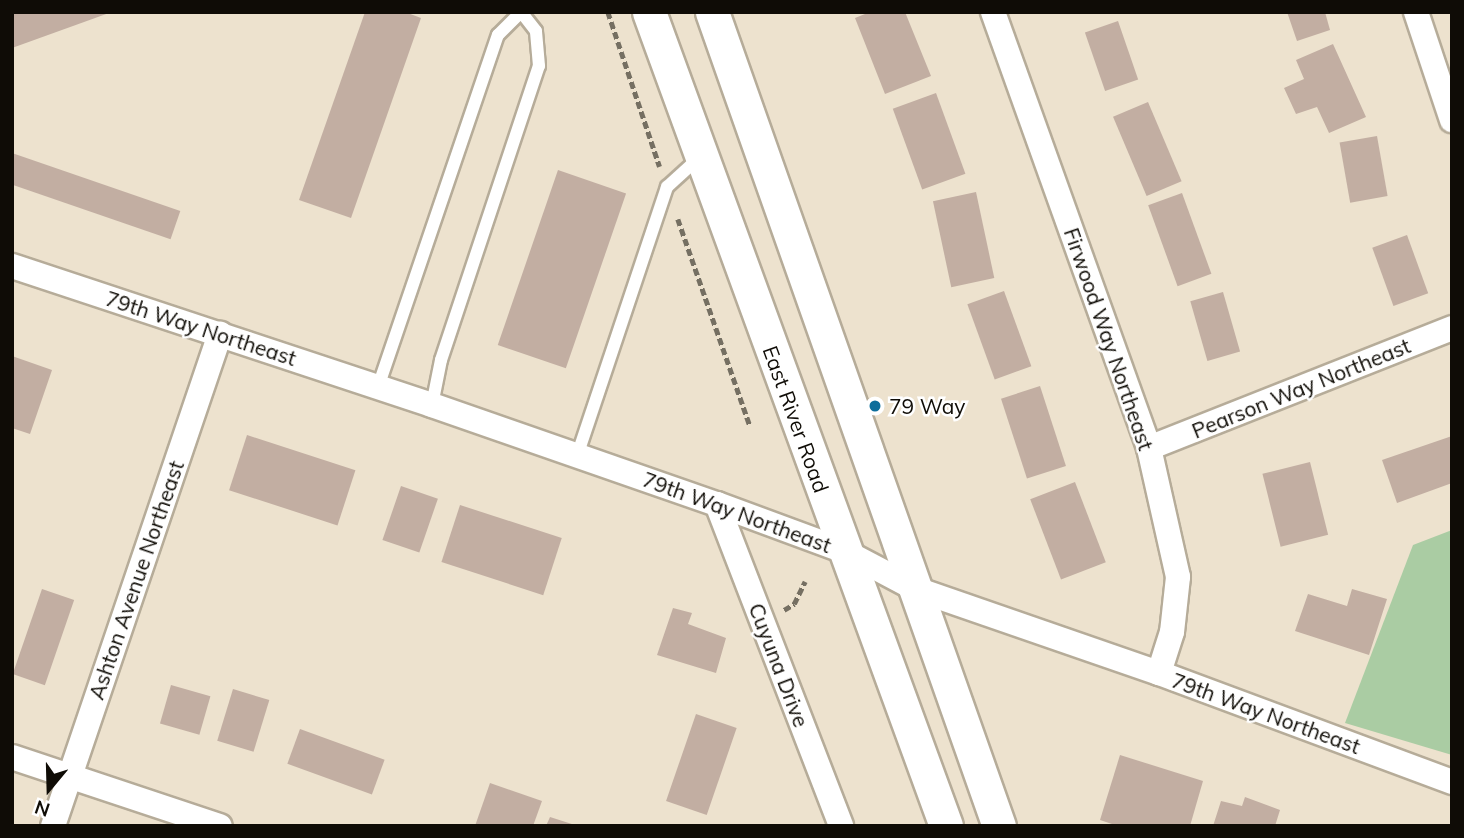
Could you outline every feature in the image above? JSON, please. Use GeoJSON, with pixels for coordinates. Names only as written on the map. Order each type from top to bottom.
{"type":"FeatureCollection","features":[{"type":"Feature","properties":{"kind":"main road","name":"East River Road"},"geometry":{"type":"LineString","coordinates":[[649,12],[946,826]]}},
{"type":"Feature","properties":{"kind":"main road"},"geometry":{"type":"LineString","coordinates":[[712,12],[999,826]]}},
{"type":"Feature","properties":{"kind":"street","name":"Firwood Way Northeast"},"geometry":{"type":"LineString","coordinates":[[993,12],[1149,448],[1178,577],[1172,632],[1159,673]]}},
{"type":"Feature","properties":{"kind":"street"},"geometry":{"type":"LineString","coordinates":[[1416,12],[1452,120]]}},
{"type":"Feature","properties":{"kind":"street","name":"79th Way Northeast"},"geometry":{"type":"LineString","coordinates":[[12,267],[432,405],[717,504],[844,551],[916,589],[1159,673],[1452,782]]}},
{"type":"Feature","properties":{"kind":"street","name":"Pearson Way Northeast"},"geometry":{"type":"LineString","coordinates":[[1149,448],[1452,328]]}},
{"type":"Feature","properties":{"kind":"street","name":"Ashton Avenue Northeast"},"geometry":{"type":"LineString","coordinates":[[53,826],[220,334]]}},
{"type":"Feature","properties":{"kind":"street","name":"Cuyuna Drive"},"geometry":{"type":"LineString","coordinates":[[717,504],[841,826]]}},
{"type":"Feature","properties":{"kind":"street"},"geometry":{"type":"LineString","coordinates":[[12,757],[220,826]]}},
{"type":"Feature","properties":{"kind":"lane"},"geometry":{"type":"LineString","coordinates":[[378,387],[498,35],[521,12],[536,31],[539,66],[441,360],[432,405]]}},
{"type":"Feature","properties":{"kind":"lane"},"geometry":{"type":"LineString","coordinates":[[577,456],[667,187],[701,156]]}},
{"type":"Feature","properties":{"kind":"green space"},"geometry":{"type":"Polygon","coordinates":[[[1452,530],[1452,755],[1345,723],[1413,545],[1452,530]]]}},
{"type":"Feature","properties":{"kind":"building"},"geometry":{"type":"Polygon","coordinates":[[[12,12],[109,12],[109,13],[12,48],[12,12]]]}},
{"type":"Feature","properties":{"kind":"building"},"geometry":{"type":"Polygon","coordinates":[[[365,12],[405,12],[421,18],[351,218],[299,200],[365,12]]]}},
{"type":"Feature","properties":{"kind":"building"},"geometry":{"type":"Polygon","coordinates":[[[870,12],[905,12],[931,76],[885,94],[855,18],[870,12]]]}},
{"type":"Feature","properties":{"kind":"building"},"geometry":{"type":"Polygon","coordinates":[[[1287,12],[1325,12],[1330,30],[1297,41],[1287,12]]]}},
{"type":"Feature","properties":{"kind":"building"},"geometry":{"type":"Polygon","coordinates":[[[1118,21],[1138,80],[1105,91],[1085,32],[1118,21]]]}},
{"type":"Feature","properties":{"kind":"building"},"geometry":{"type":"Polygon","coordinates":[[[1333,44],[1366,117],[1329,133],[1317,107],[1296,114],[1284,88],[1304,79],[1296,60],[1333,44]]]}},
{"type":"Feature","properties":{"kind":"building"},"geometry":{"type":"Polygon","coordinates":[[[936,93],[965,174],[922,190],[893,109],[936,93]]]}},
{"type":"Feature","properties":{"kind":"building"},"geometry":{"type":"Polygon","coordinates":[[[1148,102],[1182,181],[1147,196],[1113,117],[1148,102]]]}},
{"type":"Feature","properties":{"kind":"building"},"geometry":{"type":"Polygon","coordinates":[[[1377,136],[1388,196],[1350,203],[1340,143],[1377,136]]]}},
{"type":"Feature","properties":{"kind":"building"},"geometry":{"type":"Polygon","coordinates":[[[12,153],[180,211],[171,239],[12,185],[12,153]]]}},
{"type":"Feature","properties":{"kind":"building"},"geometry":{"type":"Polygon","coordinates":[[[558,170],[626,193],[566,368],[498,345],[558,170]]]}},
{"type":"Feature","properties":{"kind":"building"},"geometry":{"type":"Polygon","coordinates":[[[976,192],[994,278],[951,287],[933,201],[976,192]]]}},
{"type":"Feature","properties":{"kind":"building"},"geometry":{"type":"Polygon","coordinates":[[[1182,193],[1211,274],[1178,286],[1148,205],[1182,193]]]}},
{"type":"Feature","properties":{"kind":"building"},"geometry":{"type":"Polygon","coordinates":[[[1407,235],[1428,293],[1393,306],[1372,248],[1407,235]]]}},
{"type":"Feature","properties":{"kind":"building"},"geometry":{"type":"Polygon","coordinates":[[[1004,291],[1031,366],[995,380],[967,304],[1004,291]]]}},
{"type":"Feature","properties":{"kind":"building"},"geometry":{"type":"Polygon","coordinates":[[[1223,292],[1240,352],[1207,361],[1190,301],[1223,292]]]}},
{"type":"Feature","properties":{"kind":"building"},"geometry":{"type":"Polygon","coordinates":[[[12,356],[52,370],[30,434],[12,428],[12,356]]]}},
{"type":"Feature","properties":{"kind":"building"},"geometry":{"type":"Polygon","coordinates":[[[1040,386],[1066,466],[1027,479],[1001,399],[1040,386]]]}},
{"type":"Feature","properties":{"kind":"building"},"geometry":{"type":"Polygon","coordinates":[[[247,435],[355,470],[337,525],[229,490],[247,435]]]}},
{"type":"Feature","properties":{"kind":"building"},"geometry":{"type":"Polygon","coordinates":[[[1452,436],[1452,483],[1397,503],[1382,460],[1452,436]]]}},
{"type":"Feature","properties":{"kind":"building"},"geometry":{"type":"Polygon","coordinates":[[[1310,462],[1328,535],[1281,547],[1262,474],[1310,462]]]}},
{"type":"Feature","properties":{"kind":"building"},"geometry":{"type":"Polygon","coordinates":[[[1075,482],[1106,562],[1061,579],[1030,499],[1075,482]]]}},
{"type":"Feature","properties":{"kind":"building"},"geometry":{"type":"Polygon","coordinates":[[[401,486],[438,499],[419,553],[382,540],[401,486]]]}},
{"type":"Feature","properties":{"kind":"building"},"geometry":{"type":"Polygon","coordinates":[[[460,505],[562,538],[543,595],[441,562],[460,505]]]}},
{"type":"Feature","properties":{"kind":"building"},"geometry":{"type":"Polygon","coordinates":[[[42,589],[74,600],[45,685],[13,674],[42,589]]]}},
{"type":"Feature","properties":{"kind":"building"},"geometry":{"type":"Polygon","coordinates":[[[1352,589],[1387,599],[1369,655],[1295,631],[1308,594],[1347,606],[1352,589]]]}},
{"type":"Feature","properties":{"kind":"building"},"geometry":{"type":"Polygon","coordinates":[[[673,608],[692,613],[688,624],[726,638],[716,673],[657,655],[673,608]]]}},
{"type":"Feature","properties":{"kind":"building"},"geometry":{"type":"Polygon","coordinates":[[[171,685],[210,696],[199,735],[160,723],[171,685]]]}},
{"type":"Feature","properties":{"kind":"building"},"geometry":{"type":"Polygon","coordinates":[[[233,689],[269,700],[254,752],[217,741],[233,689]]]}},
{"type":"Feature","properties":{"kind":"building"},"geometry":{"type":"Polygon","coordinates":[[[696,714],[737,728],[707,815],[666,801],[696,714]]]}},
{"type":"Feature","properties":{"kind":"building"},"geometry":{"type":"Polygon","coordinates":[[[300,729],[385,760],[372,795],[287,764],[300,729]]]}},
{"type":"Feature","properties":{"kind":"building"},"geometry":{"type":"Polygon","coordinates":[[[1120,755],[1203,781],[1190,826],[1118,826],[1100,820],[1120,755]]]}},
{"type":"Feature","properties":{"kind":"building"},"geometry":{"type":"Polygon","coordinates":[[[490,783],[542,801],[533,826],[475,826],[490,783]]]}},
{"type":"Feature","properties":{"kind":"building"},"geometry":{"type":"Polygon","coordinates":[[[1245,797],[1280,810],[1275,826],[1213,826],[1221,801],[1242,806],[1245,797]]]}},
{"type":"Feature","properties":{"kind":"building"},"geometry":{"type":"Polygon","coordinates":[[[550,817],[575,825],[575,826],[546,826],[550,817]]]}},
{"type":"Feature","properties":{"kind":"place","name":"79 Way"},"geometry":{"type":"Point","coordinates":[875,406]}}]}
